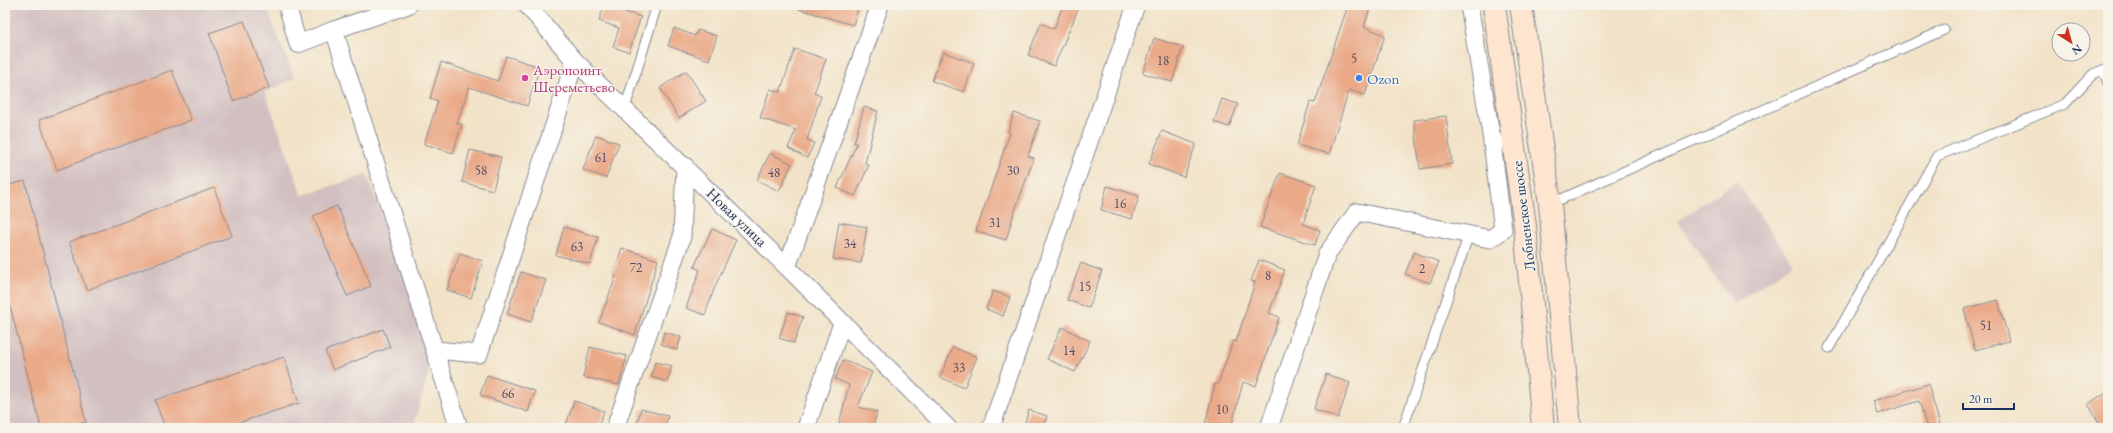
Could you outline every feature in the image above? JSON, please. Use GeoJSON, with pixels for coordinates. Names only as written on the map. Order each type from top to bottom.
{"type":"FeatureCollection","features":[{"type":"Feature","properties":{"kind":"main road","name":"Лобненское шоссе"},"geometry":{"type":"LineString","coordinates":[[1494,5],[1526,226],[1543,428]]}},
{"type":"Feature","properties":{"kind":"main road","name":"Лобненское шоссе"},"geometry":{"type":"LineString","coordinates":[[1522,5],[1550,204],[1570,428]]}},
{"type":"Feature","properties":{"kind":"street"},"geometry":{"type":"LineString","coordinates":[[287,5],[298,44],[408,5]]}},
{"type":"Feature","properties":{"kind":"street","name":"Новая улица"},"geometry":{"type":"LineString","coordinates":[[527,5],[576,61],[788,267],[948,428]]}},
{"type":"Feature","properties":{"kind":"street"},"geometry":{"type":"LineString","coordinates":[[788,267],[880,5]]}},
{"type":"Feature","properties":{"kind":"street"},"geometry":{"type":"LineString","coordinates":[[991,428],[1136,5]]}},
{"type":"Feature","properties":{"kind":"street"},"geometry":{"type":"LineString","coordinates":[[1269,428],[1327,254],[1357,212],[1490,238],[1503,230],[1491,134],[1470,5]]}},
{"type":"Feature","properties":{"kind":"street"},"geometry":{"type":"LineString","coordinates":[[334,30],[459,428]]}},
{"type":"Feature","properties":{"kind":"street"},"geometry":{"type":"LineString","coordinates":[[435,350],[479,354],[576,61]]}},
{"type":"Feature","properties":{"kind":"street"},"geometry":{"type":"LineString","coordinates":[[1491,134],[1501,158],[1520,186]]}},
{"type":"Feature","properties":{"kind":"street"},"geometry":{"type":"LineString","coordinates":[[615,428],[682,238],[685,166]]}},
{"type":"Feature","properties":{"kind":"street"},"geometry":{"type":"LineString","coordinates":[[806,428],[842,323]]}},
{"type":"Feature","properties":{"kind":"lane"},"geometry":{"type":"LineString","coordinates":[[625,108],[657,5]]}},
{"type":"Feature","properties":{"kind":"lane"},"geometry":{"type":"LineString","coordinates":[[1550,204],[1944,30]]}},
{"type":"Feature","properties":{"kind":"lane"},"geometry":{"type":"LineString","coordinates":[[1829,348],[1938,156],[2066,104],[2093,74],[2106,69],[2108,83]]}},
{"type":"Feature","properties":{"kind":"lane"},"geometry":{"type":"LineString","coordinates":[[1403,428],[1469,234]]}},
{"type":"Feature","properties":{"kind":"shaded area"},"geometry":{"type":"Polygon","coordinates":[[[5,5],[265,5],[295,78],[265,92],[302,195],[367,175],[433,357],[413,428],[5,428],[5,5]]]}},
{"type":"Feature","properties":{"kind":"shaded area"},"geometry":{"type":"Polygon","coordinates":[[[1736,181],[1793,264],[1734,304],[1677,221],[1736,181]]]}},
{"type":"Feature","properties":{"kind":"building"},"geometry":{"type":"Polygon","coordinates":[[[604,5],[641,17],[629,52],[613,47],[619,28],[599,21],[604,5]]]}},
{"type":"Feature","properties":{"kind":"building"},"geometry":{"type":"Polygon","coordinates":[[[799,5],[859,5],[853,25],[799,9],[799,5]]]}},
{"type":"Feature","properties":{"kind":"building"},"geometry":{"type":"Polygon","coordinates":[[[1063,5],[1080,5],[1054,66],[1028,55],[1041,23],[1054,29],[1063,5]]]}},
{"type":"Feature","properties":{"kind":"building"},"geometry":{"type":"Polygon","coordinates":[[[1348,5],[1371,5],[1364,27],[1385,35],[1365,95],[1349,90],[1329,154],[1297,145],[1310,102],[1315,103],[1348,5]]]}},
{"type":"Feature","properties":{"kind":"building"},"geometry":{"type":"Polygon","coordinates":[[[244,21],[269,88],[233,101],[209,33],[244,21]]]}},
{"type":"Feature","properties":{"kind":"building"},"geometry":{"type":"Polygon","coordinates":[[[674,28],[695,36],[698,30],[717,36],[709,60],[668,46],[674,28]]]}},
{"type":"Feature","properties":{"kind":"building"},"geometry":{"type":"Polygon","coordinates":[[[1154,38],[1183,47],[1172,82],[1143,73],[1154,38]]]}},
{"type":"Feature","properties":{"kind":"building"},"geometry":{"type":"Polygon","coordinates":[[[795,49],[826,59],[814,93],[821,96],[807,140],[814,143],[807,158],[788,148],[796,130],[760,118],[770,89],[780,92],[795,49]]]}},
{"type":"Feature","properties":{"kind":"building"},"geometry":{"type":"Polygon","coordinates":[[[943,52],[974,63],[964,92],[932,81],[943,52]]]}},
{"type":"Feature","properties":{"kind":"building"},"geometry":{"type":"Polygon","coordinates":[[[506,56],[540,67],[527,106],[469,87],[457,123],[462,124],[453,153],[424,144],[438,101],[430,98],[441,62],[498,81],[506,56]]]}},
{"type":"Feature","properties":{"kind":"building"},"geometry":{"type":"Polygon","coordinates":[[[172,70],[191,120],[57,170],[39,120],[172,70]]]}},
{"type":"Feature","properties":{"kind":"building"},"geometry":{"type":"Polygon","coordinates":[[[686,71],[706,101],[679,118],[660,88],[686,71]]]}},
{"type":"Feature","properties":{"kind":"building"},"geometry":{"type":"Polygon","coordinates":[[[1222,99],[1238,104],[1229,127],[1214,122],[1222,99]]]}},
{"type":"Feature","properties":{"kind":"building"},"geometry":{"type":"Polygon","coordinates":[[[864,107],[878,111],[865,163],[869,165],[855,196],[837,188],[857,143],[854,143],[864,107]]]}},
{"type":"Feature","properties":{"kind":"building"},"geometry":{"type":"Polygon","coordinates":[[[1014,113],[1040,121],[1028,156],[1034,158],[1006,240],[976,231],[1010,133],[1008,132],[1014,113]]]}},
{"type":"Feature","properties":{"kind":"building"},"geometry":{"type":"Polygon","coordinates":[[[1446,116],[1452,164],[1420,169],[1414,120],[1446,116]]]}},
{"type":"Feature","properties":{"kind":"building"},"geometry":{"type":"Polygon","coordinates":[[[1162,131],[1196,144],[1184,177],[1149,164],[1162,131]]]}},
{"type":"Feature","properties":{"kind":"building"},"geometry":{"type":"Polygon","coordinates":[[[596,135],[619,143],[606,178],[583,170],[596,135]]]}},
{"type":"Feature","properties":{"kind":"building"},"geometry":{"type":"Polygon","coordinates":[[[470,150],[501,157],[493,190],[462,182],[470,150]]]}},
{"type":"Feature","properties":{"kind":"building"},"geometry":{"type":"Polygon","coordinates":[[[770,153],[792,164],[779,191],[757,180],[770,153]]]}},
{"type":"Feature","properties":{"kind":"building"},"geometry":{"type":"Polygon","coordinates":[[[1280,173],[1316,185],[1303,224],[1320,230],[1315,245],[1260,227],[1280,173]]]}},
{"type":"Feature","properties":{"kind":"building"},"geometry":{"type":"Polygon","coordinates":[[[25,181],[86,422],[60,428],[41,428],[5,286],[5,186],[25,181]]]}},
{"type":"Feature","properties":{"kind":"building"},"geometry":{"type":"Polygon","coordinates":[[[1107,186],[1139,196],[1132,219],[1101,210],[1107,186]]]}},
{"type":"Feature","properties":{"kind":"building"},"geometry":{"type":"Polygon","coordinates":[[[214,188],[232,236],[87,290],[69,242],[214,188]]]}},
{"type":"Feature","properties":{"kind":"building"},"geometry":{"type":"Polygon","coordinates":[[[337,206],[371,286],[347,296],[313,216],[337,206]]]}},
{"type":"Feature","properties":{"kind":"building"},"geometry":{"type":"Polygon","coordinates":[[[839,222],[867,227],[861,263],[833,259],[839,222]]]}},
{"type":"Feature","properties":{"kind":"building"},"geometry":{"type":"Polygon","coordinates":[[[564,227],[598,237],[590,264],[556,255],[564,227]]]}},
{"type":"Feature","properties":{"kind":"building"},"geometry":{"type":"Polygon","coordinates":[[[712,229],[736,240],[714,289],[705,315],[686,308],[700,270],[694,267],[712,229]]]}},
{"type":"Feature","properties":{"kind":"building"},"geometry":{"type":"Polygon","coordinates":[[[622,248],[658,260],[635,335],[599,322],[616,276],[613,275],[622,248]]]}},
{"type":"Feature","properties":{"kind":"building"},"geometry":{"type":"Polygon","coordinates":[[[1414,252],[1439,262],[1430,283],[1405,274],[1414,252]]]}},
{"type":"Feature","properties":{"kind":"building"},"geometry":{"type":"Polygon","coordinates":[[[460,253],[483,261],[471,298],[447,290],[460,253]]]}},
{"type":"Feature","properties":{"kind":"building"},"geometry":{"type":"Polygon","coordinates":[[[1259,260],[1285,270],[1269,313],[1279,317],[1256,386],[1243,382],[1231,428],[1204,428],[1215,384],[1218,384],[1233,341],[1236,342],[1255,282],[1251,281],[1259,260]]]}},
{"type":"Feature","properties":{"kind":"building"},"geometry":{"type":"Polygon","coordinates":[[[1081,263],[1102,271],[1089,308],[1067,300],[1081,263]]]}},
{"type":"Feature","properties":{"kind":"building"},"geometry":{"type":"Polygon","coordinates":[[[521,272],[546,280],[531,322],[507,314],[521,272]]]}},
{"type":"Feature","properties":{"kind":"building"},"geometry":{"type":"Polygon","coordinates":[[[993,291],[1010,297],[1003,316],[986,309],[993,291]]]}},
{"type":"Feature","properties":{"kind":"building"},"geometry":{"type":"Polygon","coordinates":[[[1998,300],[2009,341],[1975,350],[1964,309],[1998,300]]]}},
{"type":"Feature","properties":{"kind":"building"},"geometry":{"type":"Polygon","coordinates":[[[788,312],[803,317],[794,343],[779,338],[788,312]]]}},
{"type":"Feature","properties":{"kind":"building"},"geometry":{"type":"Polygon","coordinates":[[[1062,327],[1090,341],[1075,372],[1047,359],[1062,327]]]}},
{"type":"Feature","properties":{"kind":"building"},"geometry":{"type":"Polygon","coordinates":[[[383,329],[390,347],[333,370],[325,351],[383,329]]]}},
{"type":"Feature","properties":{"kind":"building"},"geometry":{"type":"Polygon","coordinates":[[[664,332],[681,337],[677,350],[661,344],[664,332]]]}},
{"type":"Feature","properties":{"kind":"building"},"geometry":{"type":"Polygon","coordinates":[[[590,347],[627,356],[619,385],[583,377],[590,347]]]}},
{"type":"Feature","properties":{"kind":"building"},"geometry":{"type":"Polygon","coordinates":[[[953,347],[977,357],[964,388],[940,377],[953,347]]]}},
{"type":"Feature","properties":{"kind":"building"},"geometry":{"type":"Polygon","coordinates":[[[284,357],[299,403],[223,428],[165,428],[155,400],[284,357]]]}},
{"type":"Feature","properties":{"kind":"building"},"geometry":{"type":"Polygon","coordinates":[[[843,360],[872,372],[858,407],[877,412],[873,428],[838,428],[849,385],[835,379],[843,360]]]}},
{"type":"Feature","properties":{"kind":"building"},"geometry":{"type":"Polygon","coordinates":[[[655,362],[672,366],[667,382],[651,377],[655,362]]]}},
{"type":"Feature","properties":{"kind":"building"},"geometry":{"type":"Polygon","coordinates":[[[1326,374],[1350,383],[1338,418],[1314,409],[1326,374]]]}},
{"type":"Feature","properties":{"kind":"building"},"geometry":{"type":"Polygon","coordinates":[[[487,375],[535,391],[528,412],[480,395],[487,375]]]}},
{"type":"Feature","properties":{"kind":"building"},"geometry":{"type":"Polygon","coordinates":[[[1928,384],[1941,428],[1927,428],[1919,401],[1877,414],[1873,401],[1928,384]]]}},
{"type":"Feature","properties":{"kind":"building"},"geometry":{"type":"Polygon","coordinates":[[[2108,391],[2108,428],[2102,428],[2088,404],[2108,391]]]}},
{"type":"Feature","properties":{"kind":"building"},"geometry":{"type":"Polygon","coordinates":[[[574,401],[604,411],[598,428],[565,428],[574,401]]]}},
{"type":"Feature","properties":{"kind":"building"},"geometry":{"type":"Polygon","coordinates":[[[641,409],[668,416],[665,428],[636,428],[641,409]]]}},
{"type":"Feature","properties":{"kind":"building"},"geometry":{"type":"Polygon","coordinates":[[[1029,410],[1047,416],[1042,428],[1023,428],[1029,410]]]}},
{"type":"Feature","properties":{"kind":"railway"},"geometry":{"type":"LineString","coordinates":[[5,424],[6,428]]}},
{"type":"Feature","properties":{"kind":"place","name":"Аэропоинт Шереметьево"},"geometry":{"type":"Point","coordinates":[525,78]}},
{"type":"Feature","properties":{"kind":"place","name":"Ozon"},"geometry":{"type":"Point","coordinates":[1359,78]}}]}
